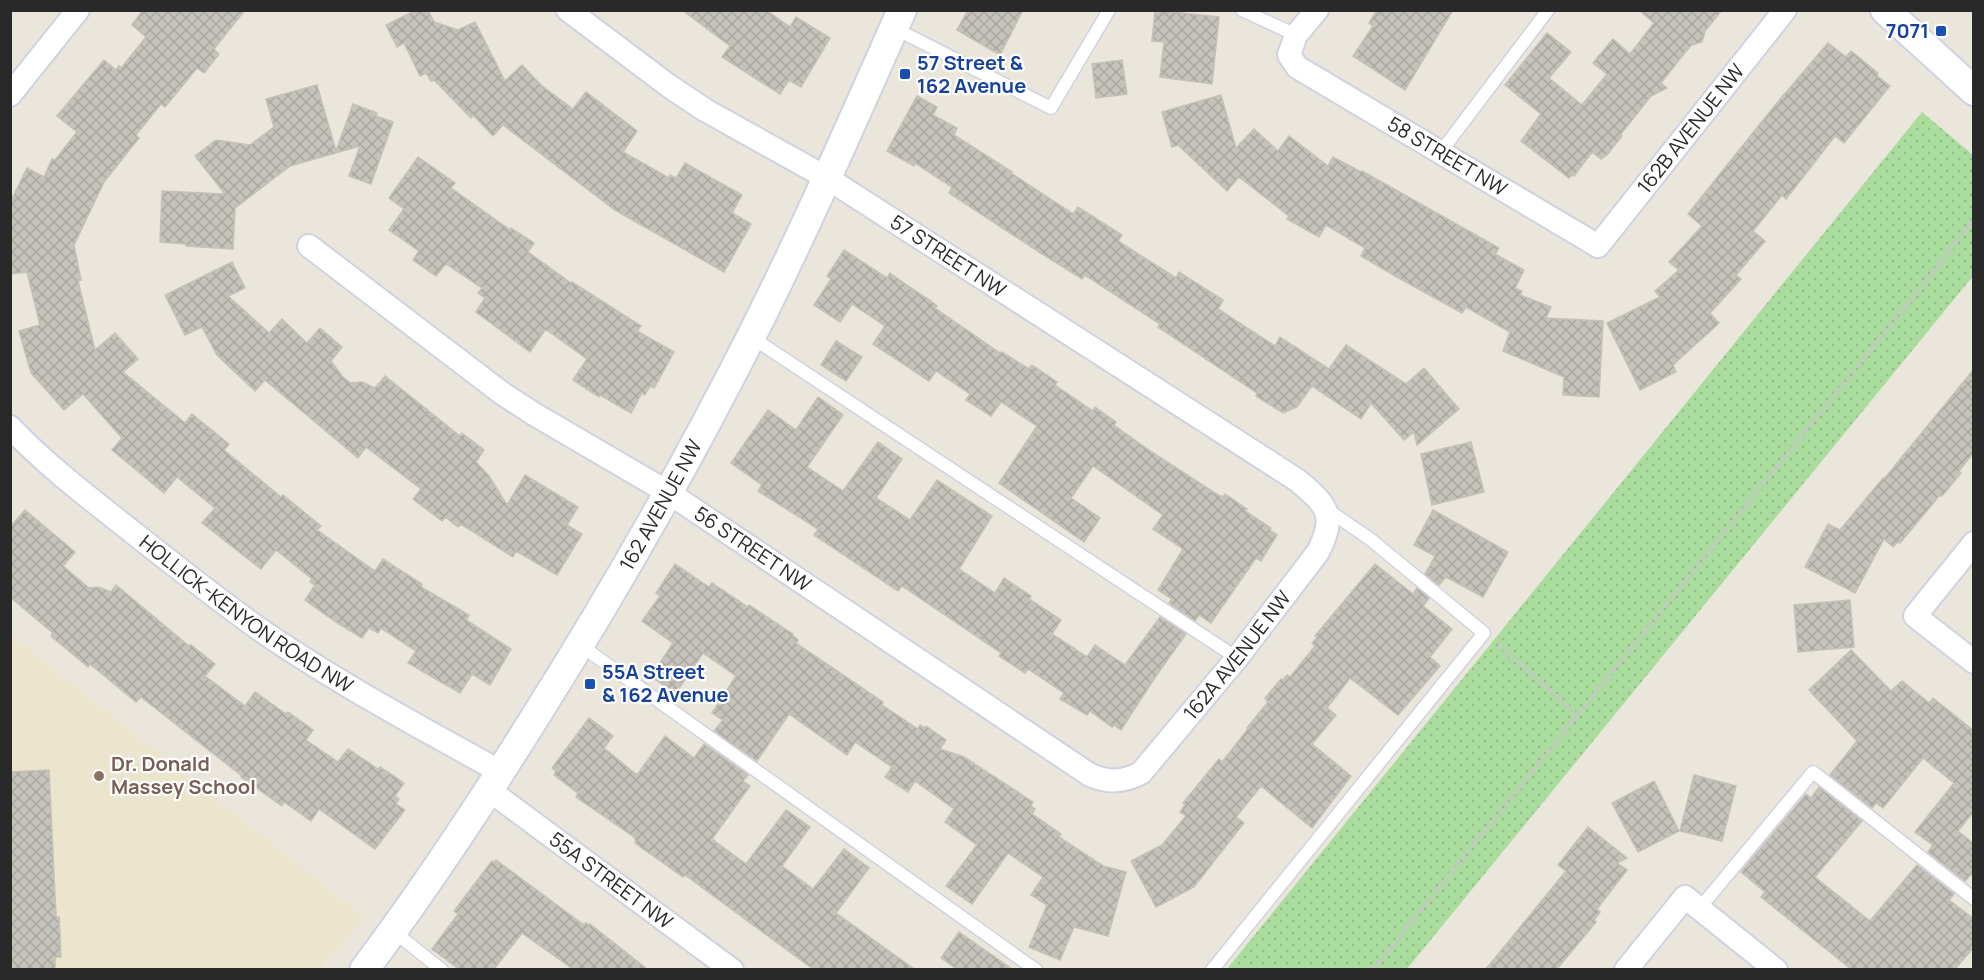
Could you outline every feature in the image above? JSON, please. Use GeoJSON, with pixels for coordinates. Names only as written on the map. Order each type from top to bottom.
{"type":"FeatureCollection","features":[{"type":"Feature","properties":{"kind":"street"},"geometry":{"type":"LineString","coordinates":[[10,95],[78,10]]}},
{"type":"Feature","properties":{"kind":"street","name":"57 STREET NW"},"geometry":{"type":"LineString","coordinates":[[568,10],[669,86],[705,110],[827,178],[1297,480],[1324,508]]}},
{"type":"Feature","properties":{"kind":"street"},"geometry":{"type":"LineString","coordinates":[[1296,35],[1317,10]]}},
{"type":"Feature","properties":{"kind":"street","name":"162B AVENUE NW"},"geometry":{"type":"LineString","coordinates":[[1599,246],[1785,10]]}},
{"type":"Feature","properties":{"kind":"street"},"geometry":{"type":"LineString","coordinates":[[1885,10],[1974,91]]}},
{"type":"Feature","properties":{"kind":"street","name":"162 AVENUE NW"},"geometry":{"type":"LineString","coordinates":[[364,969],[393,931],[495,781],[580,645],[669,493],[751,336],[827,178],[898,19]]}},
{"type":"Feature","properties":{"kind":"street","name":"58 STREET NW"},"geometry":{"type":"LineString","coordinates":[[1296,35],[1289,55],[1297,67],[1599,246]]}},
{"type":"Feature","properties":{"kind":"street","name":"56 STREET NW"},"geometry":{"type":"LineString","coordinates":[[309,246],[503,394],[669,493],[1082,770],[1103,781],[1115,781]]}},
{"type":"Feature","properties":{"kind":"street","name":"HOLLICK-KENYON ROAD NW"},"geometry":{"type":"LineString","coordinates":[[10,427],[56,471],[235,612],[495,781]]}},
{"type":"Feature","properties":{"kind":"street","name":"162A AVENUE NW"},"geometry":{"type":"LineString","coordinates":[[1115,781],[1127,780],[1141,773],[1237,658],[1318,552],[1328,534],[1328,520],[1324,508]]}},
{"type":"Feature","properties":{"kind":"street"},"geometry":{"type":"LineString","coordinates":[[1974,543],[1915,616],[1974,662]]}},
{"type":"Feature","properties":{"kind":"street","name":"55A STREET NW"},"geometry":{"type":"LineString","coordinates":[[495,781],[732,969]]}},
{"type":"Feature","properties":{"kind":"street"},"geometry":{"type":"LineString","coordinates":[[1626,969],[1692,903],[1776,969]]}},
{"type":"Feature","properties":{"kind":"lane"},"geometry":{"type":"LineString","coordinates":[[898,19],[1051,108],[1109,10]]}},
{"type":"Feature","properties":{"kind":"lane"},"geometry":{"type":"LineString","coordinates":[[1242,10],[1296,35]]}},
{"type":"Feature","properties":{"kind":"lane"},"geometry":{"type":"LineString","coordinates":[[1440,153],[1548,10]]}},
{"type":"Feature","properties":{"kind":"lane"},"geometry":{"type":"LineString","coordinates":[[751,336],[1237,658]]}},
{"type":"Feature","properties":{"kind":"lane"},"geometry":{"type":"LineString","coordinates":[[1212,969],[1484,633],[1370,539],[1324,508]]}},
{"type":"Feature","properties":{"kind":"lane"},"geometry":{"type":"LineString","coordinates":[[580,645],[1036,969]]}},
{"type":"Feature","properties":{"kind":"lane"},"geometry":{"type":"LineString","coordinates":[[1692,903],[1813,772],[1974,899]]}},
{"type":"Feature","properties":{"kind":"lane"},"geometry":{"type":"LineString","coordinates":[[393,931],[442,969]]}},
{"type":"Feature","properties":{"kind":"path"},"geometry":{"type":"LineString","coordinates":[[1373,969],[1935,270],[1974,218]]}},
{"type":"Feature","properties":{"kind":"path"},"geometry":{"type":"LineString","coordinates":[[1484,633],[1578,715]]}},
{"type":"Feature","properties":{"kind":"shaded area","name":"Dr. Donald Massey School"},"geometry":{"type":"Polygon","coordinates":[[[10,634],[365,918],[320,969],[11,969],[10,634]]]}},
{"type":"Feature","properties":{"kind":"green space"},"geometry":{"type":"Polygon","coordinates":[[[1922,112],[1973,155],[1973,276],[1407,969],[1227,969],[1922,112]]]}},
{"type":"Feature","properties":{"kind":"building"},"geometry":{"type":"Polygon","coordinates":[[[143,10],[245,10],[214,49],[219,54],[204,73],[197,68],[165,107],[161,104],[136,135],[139,138],[104,182],[74,245],[81,280],[78,281],[95,350],[115,333],[138,359],[123,372],[185,423],[192,414],[229,444],[224,450],[281,497],[283,495],[321,526],[317,530],[375,571],[383,559],[422,584],[421,587],[469,615],[466,620],[511,649],[490,685],[472,674],[460,693],[408,663],[416,651],[381,628],[378,633],[369,628],[362,638],[336,622],[305,600],[315,585],[310,582],[312,579],[276,550],[261,569],[202,523],[215,508],[177,477],[164,493],[112,450],[122,438],[83,394],[64,410],[31,373],[19,331],[40,325],[27,272],[10,274],[10,203],[27,168],[44,177],[52,159],[55,160],[77,132],[57,116],[104,60],[116,70],[119,66],[121,68],[146,37],[132,25],[143,10]]]}},
{"type":"Feature","properties":{"kind":"building"},"geometry":{"type":"Polygon","coordinates":[[[416,10],[428,10],[434,22],[458,30],[475,22],[505,81],[522,65],[542,86],[573,109],[586,92],[637,131],[623,152],[669,178],[670,175],[676,178],[685,163],[742,195],[732,213],[751,224],[724,272],[615,210],[503,125],[493,136],[473,115],[471,118],[434,80],[431,81],[426,73],[420,76],[404,43],[397,47],[386,25],[416,10]]]}},
{"type":"Feature","properties":{"kind":"building"},"geometry":{"type":"Polygon","coordinates":[[[682,10],[766,10],[790,27],[796,17],[830,38],[801,87],[789,80],[780,94],[722,57],[730,46],[682,10]]]}},
{"type":"Feature","properties":{"kind":"building"},"geometry":{"type":"Polygon","coordinates":[[[968,10],[1023,10],[1000,55],[957,30],[968,10]]]}},
{"type":"Feature","properties":{"kind":"building"},"geometry":{"type":"Polygon","coordinates":[[[1155,10],[1219,17],[1212,84],[1160,77],[1164,42],[1152,41],[1155,10]]]}},
{"type":"Feature","properties":{"kind":"building"},"geometry":{"type":"Polygon","coordinates":[[[1377,10],[1453,10],[1405,90],[1353,56],[1373,26],[1369,23],[1377,10]]]}},
{"type":"Feature","properties":{"kind":"building"},"geometry":{"type":"Polygon","coordinates":[[[1639,10],[1722,10],[1705,31],[1702,42],[1692,45],[1687,50],[1661,83],[1667,88],[1651,96],[1607,155],[1601,159],[1592,152],[1574,176],[1569,178],[1521,141],[1541,114],[1505,85],[1547,33],[1571,52],[1549,78],[1582,105],[1607,74],[1593,63],[1613,39],[1630,54],[1654,23],[1639,10]]]}},
{"type":"Feature","properties":{"kind":"building"},"geometry":{"type":"Polygon","coordinates":[[[1828,43],[1846,57],[1851,51],[1890,86],[1844,143],[1835,136],[1786,199],[1782,195],[1753,231],[1765,241],[1736,275],[1741,279],[1710,313],[1719,323],[1673,365],[1676,372],[1640,390],[1607,323],[1660,297],[1655,291],[1679,270],[1669,262],[1702,226],[1688,214],[1828,43]]]}},
{"type":"Feature","properties":{"kind":"building"},"geometry":{"type":"Polygon","coordinates":[[[1122,60],[1127,94],[1096,98],[1092,64],[1122,60]]]}},
{"type":"Feature","properties":{"kind":"building"},"geometry":{"type":"Polygon","coordinates":[[[317,85],[336,151],[353,104],[393,122],[371,184],[349,176],[360,146],[290,166],[235,208],[233,249],[160,242],[162,191],[225,194],[195,156],[216,140],[250,145],[274,127],[266,99],[317,85]]]}},
{"type":"Feature","properties":{"kind":"building"},"geometry":{"type":"Polygon","coordinates":[[[1221,95],[1236,148],[1254,129],[1278,151],[1289,136],[1328,166],[1333,157],[1499,248],[1495,254],[1524,270],[1515,288],[1522,291],[1520,295],[1551,307],[1546,318],[1603,321],[1599,397],[1563,395],[1564,377],[1503,351],[1510,332],[1466,307],[1462,313],[1395,276],[1361,256],[1365,248],[1326,225],[1319,237],[1287,219],[1289,216],[1239,177],[1227,191],[1178,145],[1172,147],[1162,112],[1221,95]]]}},
{"type":"Feature","properties":{"kind":"building"},"geometry":{"type":"Polygon","coordinates":[[[917,96],[937,107],[933,115],[957,128],[954,135],[1073,214],[1078,207],[1122,235],[1118,241],[1176,278],[1179,272],[1223,300],[1218,309],[1275,346],[1280,337],[1329,369],[1346,345],[1406,384],[1424,368],[1459,409],[1417,445],[1414,432],[1404,440],[1371,403],[1361,419],[1312,386],[1297,407],[1283,413],[1158,327],[1160,324],[1085,275],[1082,279],[949,193],[952,187],[915,163],[914,166],[887,151],[917,96]]]}},
{"type":"Feature","properties":{"kind":"building"},"geometry":{"type":"Polygon","coordinates":[[[418,157],[455,183],[451,188],[510,230],[511,228],[534,243],[528,252],[571,283],[641,326],[637,331],[674,352],[654,388],[650,386],[645,395],[642,393],[631,413],[600,395],[599,397],[573,380],[587,359],[548,331],[545,330],[530,352],[476,312],[485,298],[478,293],[482,288],[446,264],[436,276],[413,260],[419,251],[389,230],[404,209],[389,198],[418,157]]]}},
{"type":"Feature","properties":{"kind":"building"},"geometry":{"type":"Polygon","coordinates":[[[844,250],[887,278],[890,273],[931,301],[937,306],[935,308],[1000,353],[1002,352],[1029,369],[1032,365],[1057,382],[1055,385],[1093,411],[1095,407],[1116,422],[1114,425],[1147,449],[1218,495],[1223,497],[1225,494],[1271,528],[1270,530],[1277,535],[1261,561],[1256,558],[1211,623],[1199,615],[1195,621],[1169,603],[1172,599],[1158,590],[1183,549],[1153,529],[1163,515],[1093,466],[1071,498],[1100,518],[1084,542],[999,483],[1037,426],[1001,402],[991,416],[966,400],[970,394],[936,371],[929,381],[873,344],[885,326],[852,304],[840,322],[814,305],[831,279],[827,276],[844,250]]]}},
{"type":"Feature","properties":{"kind":"building"},"geometry":{"type":"Polygon","coordinates":[[[232,262],[245,288],[228,296],[269,333],[282,319],[307,343],[320,328],[342,347],[331,361],[350,383],[362,382],[375,388],[385,376],[460,436],[462,433],[484,450],[476,462],[489,476],[507,505],[525,475],[578,507],[567,525],[582,534],[557,575],[516,551],[513,557],[461,524],[458,527],[445,517],[442,521],[413,499],[421,489],[366,447],[358,458],[265,380],[255,391],[217,355],[202,327],[185,335],[165,295],[232,262]]]}},
{"type":"Feature","properties":{"kind":"building"},"geometry":{"type":"Polygon","coordinates":[[[836,341],[862,357],[846,381],[821,365],[836,341]]]}},
{"type":"Feature","properties":{"kind":"building"},"geometry":{"type":"Polygon","coordinates":[[[1974,369],[1974,452],[1959,471],[1961,473],[1942,496],[1940,495],[1900,543],[1898,542],[1893,547],[1884,539],[1855,593],[1805,567],[1828,524],[1840,530],[1974,369]]]}},
{"type":"Feature","properties":{"kind":"building"},"geometry":{"type":"Polygon","coordinates":[[[818,397],[843,415],[807,467],[843,491],[878,442],[902,459],[876,498],[910,520],[937,480],[992,516],[959,569],[995,593],[1004,578],[1031,596],[1029,599],[1061,620],[1052,634],[1087,657],[1095,645],[1125,665],[1160,617],[1186,634],[1121,730],[1114,725],[1112,727],[1090,711],[1087,715],[1060,699],[1064,693],[1028,669],[1025,673],[999,656],[1001,653],[902,586],[898,591],[814,535],[818,529],[758,491],[762,485],[731,463],[768,410],[796,430],[818,397]]]}},
{"type":"Feature","properties":{"kind":"building"},"geometry":{"type":"Polygon","coordinates":[[[1471,442],[1484,492],[1432,505],[1421,454],[1471,442]]]}},
{"type":"Feature","properties":{"kind":"building"},"geometry":{"type":"Polygon","coordinates":[[[25,510],[75,552],[63,566],[89,588],[98,587],[111,592],[116,585],[189,646],[191,645],[215,664],[205,676],[245,706],[255,692],[313,730],[306,740],[338,762],[348,749],[404,783],[395,796],[399,799],[396,804],[405,810],[375,849],[319,809],[311,821],[284,802],[282,806],[241,777],[141,697],[136,702],[90,664],[88,667],[51,636],[53,633],[10,597],[10,527],[25,510]]]}},
{"type":"Feature","properties":{"kind":"building"},"geometry":{"type":"Polygon","coordinates":[[[1433,510],[1508,552],[1483,597],[1446,577],[1439,585],[1425,574],[1435,556],[1414,545],[1433,510]]]}},
{"type":"Feature","properties":{"kind":"building"},"geometry":{"type":"Polygon","coordinates":[[[675,564],[709,587],[712,583],[793,634],[798,640],[796,643],[883,702],[882,705],[918,729],[920,725],[925,728],[926,726],[946,740],[940,749],[964,757],[1033,802],[1031,806],[1035,809],[1032,814],[1061,834],[1059,837],[1103,866],[1126,872],[1108,936],[1074,927],[1060,960],[1029,947],[1047,905],[1031,895],[1043,877],[1008,853],[972,904],[946,886],[977,845],[945,822],[954,809],[915,781],[908,792],[885,777],[892,767],[855,742],[847,755],[789,714],[757,761],[714,731],[723,720],[712,713],[736,676],[703,653],[676,693],[651,677],[673,643],[642,621],[660,596],[656,593],[675,564]]]}},
{"type":"Feature","properties":{"kind":"building"},"geometry":{"type":"Polygon","coordinates":[[[1375,564],[1413,594],[1417,588],[1429,598],[1423,606],[1452,629],[1430,657],[1440,666],[1398,715],[1350,678],[1327,708],[1336,715],[1312,744],[1351,776],[1312,828],[1261,786],[1236,817],[1244,823],[1194,887],[1156,907],[1131,861],[1162,845],[1186,816],[1180,812],[1185,805],[1183,803],[1219,759],[1222,762],[1268,702],[1265,698],[1281,679],[1283,680],[1287,675],[1290,677],[1315,646],[1312,643],[1317,638],[1315,636],[1375,564]]]}},
{"type":"Feature","properties":{"kind":"building"},"geometry":{"type":"Polygon","coordinates":[[[1850,600],[1854,647],[1798,652],[1794,605],[1850,600]]]}},
{"type":"Feature","properties":{"kind":"building"},"geometry":{"type":"Polygon","coordinates":[[[1851,650],[1891,691],[1902,681],[1929,703],[1933,698],[1974,731],[1974,811],[1958,831],[1974,844],[1974,871],[1965,881],[1928,852],[1933,845],[1915,832],[1954,783],[1923,758],[1883,808],[1876,803],[1872,808],[1830,775],[1857,741],[1809,690],[1851,650]]]}},
{"type":"Feature","properties":{"kind":"building"},"geometry":{"type":"Polygon","coordinates":[[[589,718],[613,736],[604,748],[637,775],[665,736],[694,758],[704,744],[748,775],[743,781],[750,786],[712,839],[746,864],[786,810],[810,827],[782,866],[813,889],[844,849],[869,868],[836,913],[914,969],[813,969],[685,875],[683,877],[635,843],[634,837],[576,797],[578,793],[554,775],[556,771],[552,768],[589,718]]]}},
{"type":"Feature","properties":{"kind":"building"},"geometry":{"type":"Polygon","coordinates":[[[49,770],[56,917],[59,917],[61,957],[55,957],[55,969],[10,969],[10,772],[49,770]]]}},
{"type":"Feature","properties":{"kind":"building"},"geometry":{"type":"Polygon","coordinates":[[[1694,775],[1736,786],[1722,841],[1680,831],[1694,775]]]}},
{"type":"Feature","properties":{"kind":"building"},"geometry":{"type":"Polygon","coordinates":[[[1654,781],[1679,831],[1638,852],[1612,803],[1654,781]]]}},
{"type":"Feature","properties":{"kind":"building"},"geometry":{"type":"Polygon","coordinates":[[[1819,787],[1862,821],[1815,877],[1870,921],[1917,865],[1954,894],[1949,900],[1974,919],[1974,947],[1955,969],[1851,969],[1761,897],[1765,892],[1741,872],[1806,794],[1811,798],[1819,787]]]}},
{"type":"Feature","properties":{"kind":"building"},"geometry":{"type":"Polygon","coordinates":[[[1588,827],[1627,858],[1617,863],[1627,870],[1597,909],[1600,912],[1594,920],[1596,922],[1557,969],[1486,969],[1566,871],[1558,865],[1588,827]]]}},
{"type":"Feature","properties":{"kind":"building"},"geometry":{"type":"Polygon","coordinates":[[[496,860],[584,925],[590,924],[647,969],[573,969],[522,933],[494,969],[459,969],[432,949],[458,914],[454,911],[492,861],[494,863],[496,860]]]}},
{"type":"Feature","properties":{"kind":"building"},"geometry":{"type":"Polygon","coordinates":[[[959,932],[1012,969],[957,969],[941,958],[959,932]]]}},
{"type":"Feature","properties":{"kind":"place","name":"7071"},"geometry":{"type":"Point","coordinates":[1941,31]}},
{"type":"Feature","properties":{"kind":"place","name":"57 Street & 162 Avenue"},"geometry":{"type":"Point","coordinates":[905,74]}},
{"type":"Feature","properties":{"kind":"place","name":"55A Street & 162 Avenue"},"geometry":{"type":"Point","coordinates":[590,684]}},
{"type":"Feature","properties":{"kind":"place","name":"Dr. Donald Massey School"},"geometry":{"type":"Point","coordinates":[99,776]}}]}
